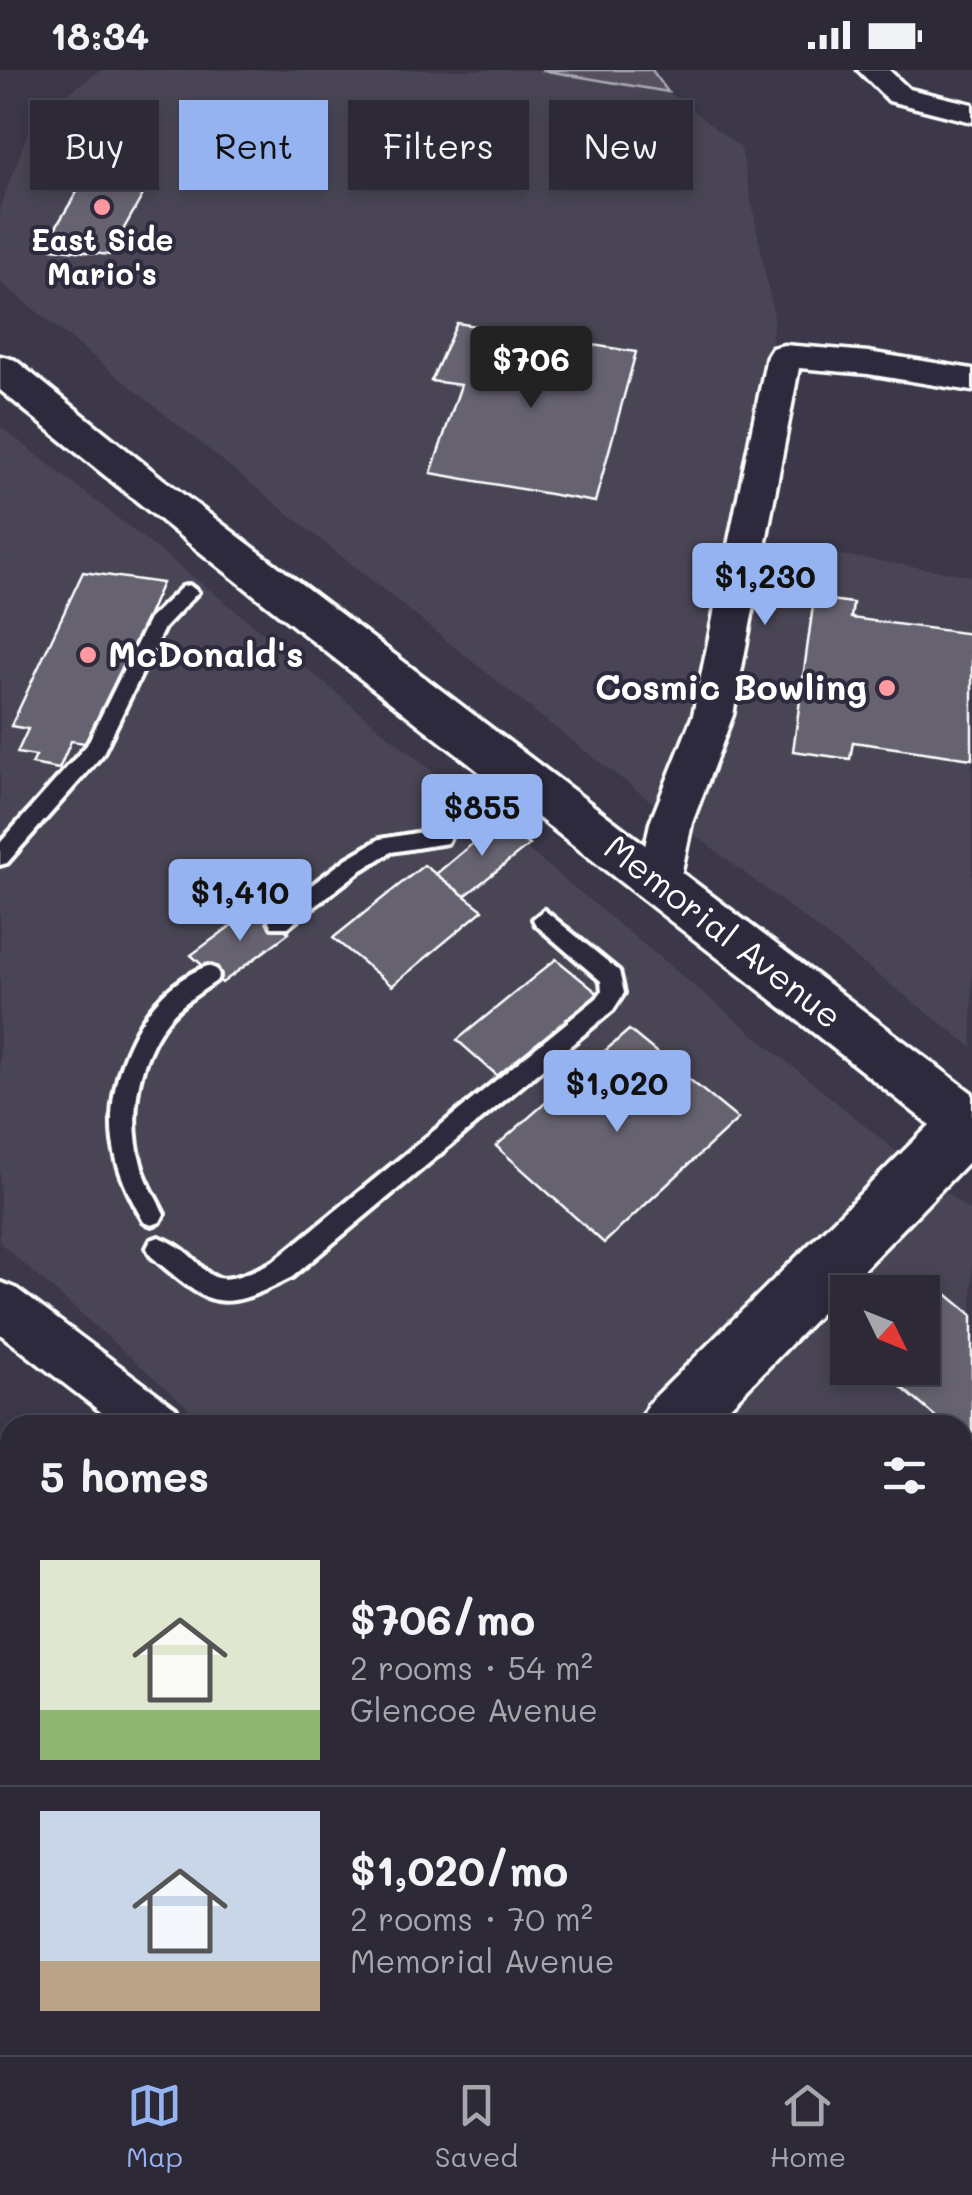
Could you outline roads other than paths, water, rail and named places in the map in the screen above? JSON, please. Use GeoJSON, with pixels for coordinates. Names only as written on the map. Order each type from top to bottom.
{"type":"FeatureCollection","features":[{"type":"Feature","properties":{"kind":"main road","name":"Memorial Avenue"},"geometry":{"type":"LineString","coordinates":[[0,369],[148,489],[659,880],[970,1125]]}},
{"type":"Feature","properties":{"kind":"main road"},"geometry":{"type":"LineString","coordinates":[[680,1415],[970,1125]]}},
{"type":"Feature","properties":{"kind":"street"},"geometry":{"type":"LineString","coordinates":[[872,70],[899,95],[972,113]]}},
{"type":"Feature","properties":{"kind":"street"},"geometry":{"type":"LineString","coordinates":[[659,880],[671,823],[713,715],[784,356],[868,363],[972,380]]}},
{"type":"Feature","properties":{"kind":"street"},"geometry":{"type":"LineString","coordinates":[[0,1305],[145,1415]]}},
{"type":"Feature","properties":{"kind":"lane"},"geometry":{"type":"LineString","coordinates":[[0,857],[95,750],[156,624],[189,592]]}},
{"type":"Feature","properties":{"kind":"lane"},"geometry":{"type":"LineString","coordinates":[[280,922],[354,864],[387,845],[440,837]]}},
{"type":"Feature","properties":{"kind":"lane"},"geometry":{"type":"LineString","coordinates":[[159,1248],[210,1289],[226,1295],[283,1268],[605,1004],[612,993],[611,978],[544,920]]}},
{"type":"Feature","properties":{"kind":"lane"},"geometry":{"type":"LineString","coordinates":[[152,1214],[128,1176],[124,1093],[140,1049],[160,1013],[208,975]]}},
{"type":"Feature","properties":{"kind":"place","name":"East Side Mario's"},"geometry":{"type":"Point","coordinates":[102,207]}},
{"type":"Feature","properties":{"kind":"place","name":"McDonald's"},"geometry":{"type":"Point","coordinates":[88,655]}},
{"type":"Feature","properties":{"kind":"place","name":"Cosmic Bowling"},"geometry":{"type":"Point","coordinates":[887,688]}}]}
